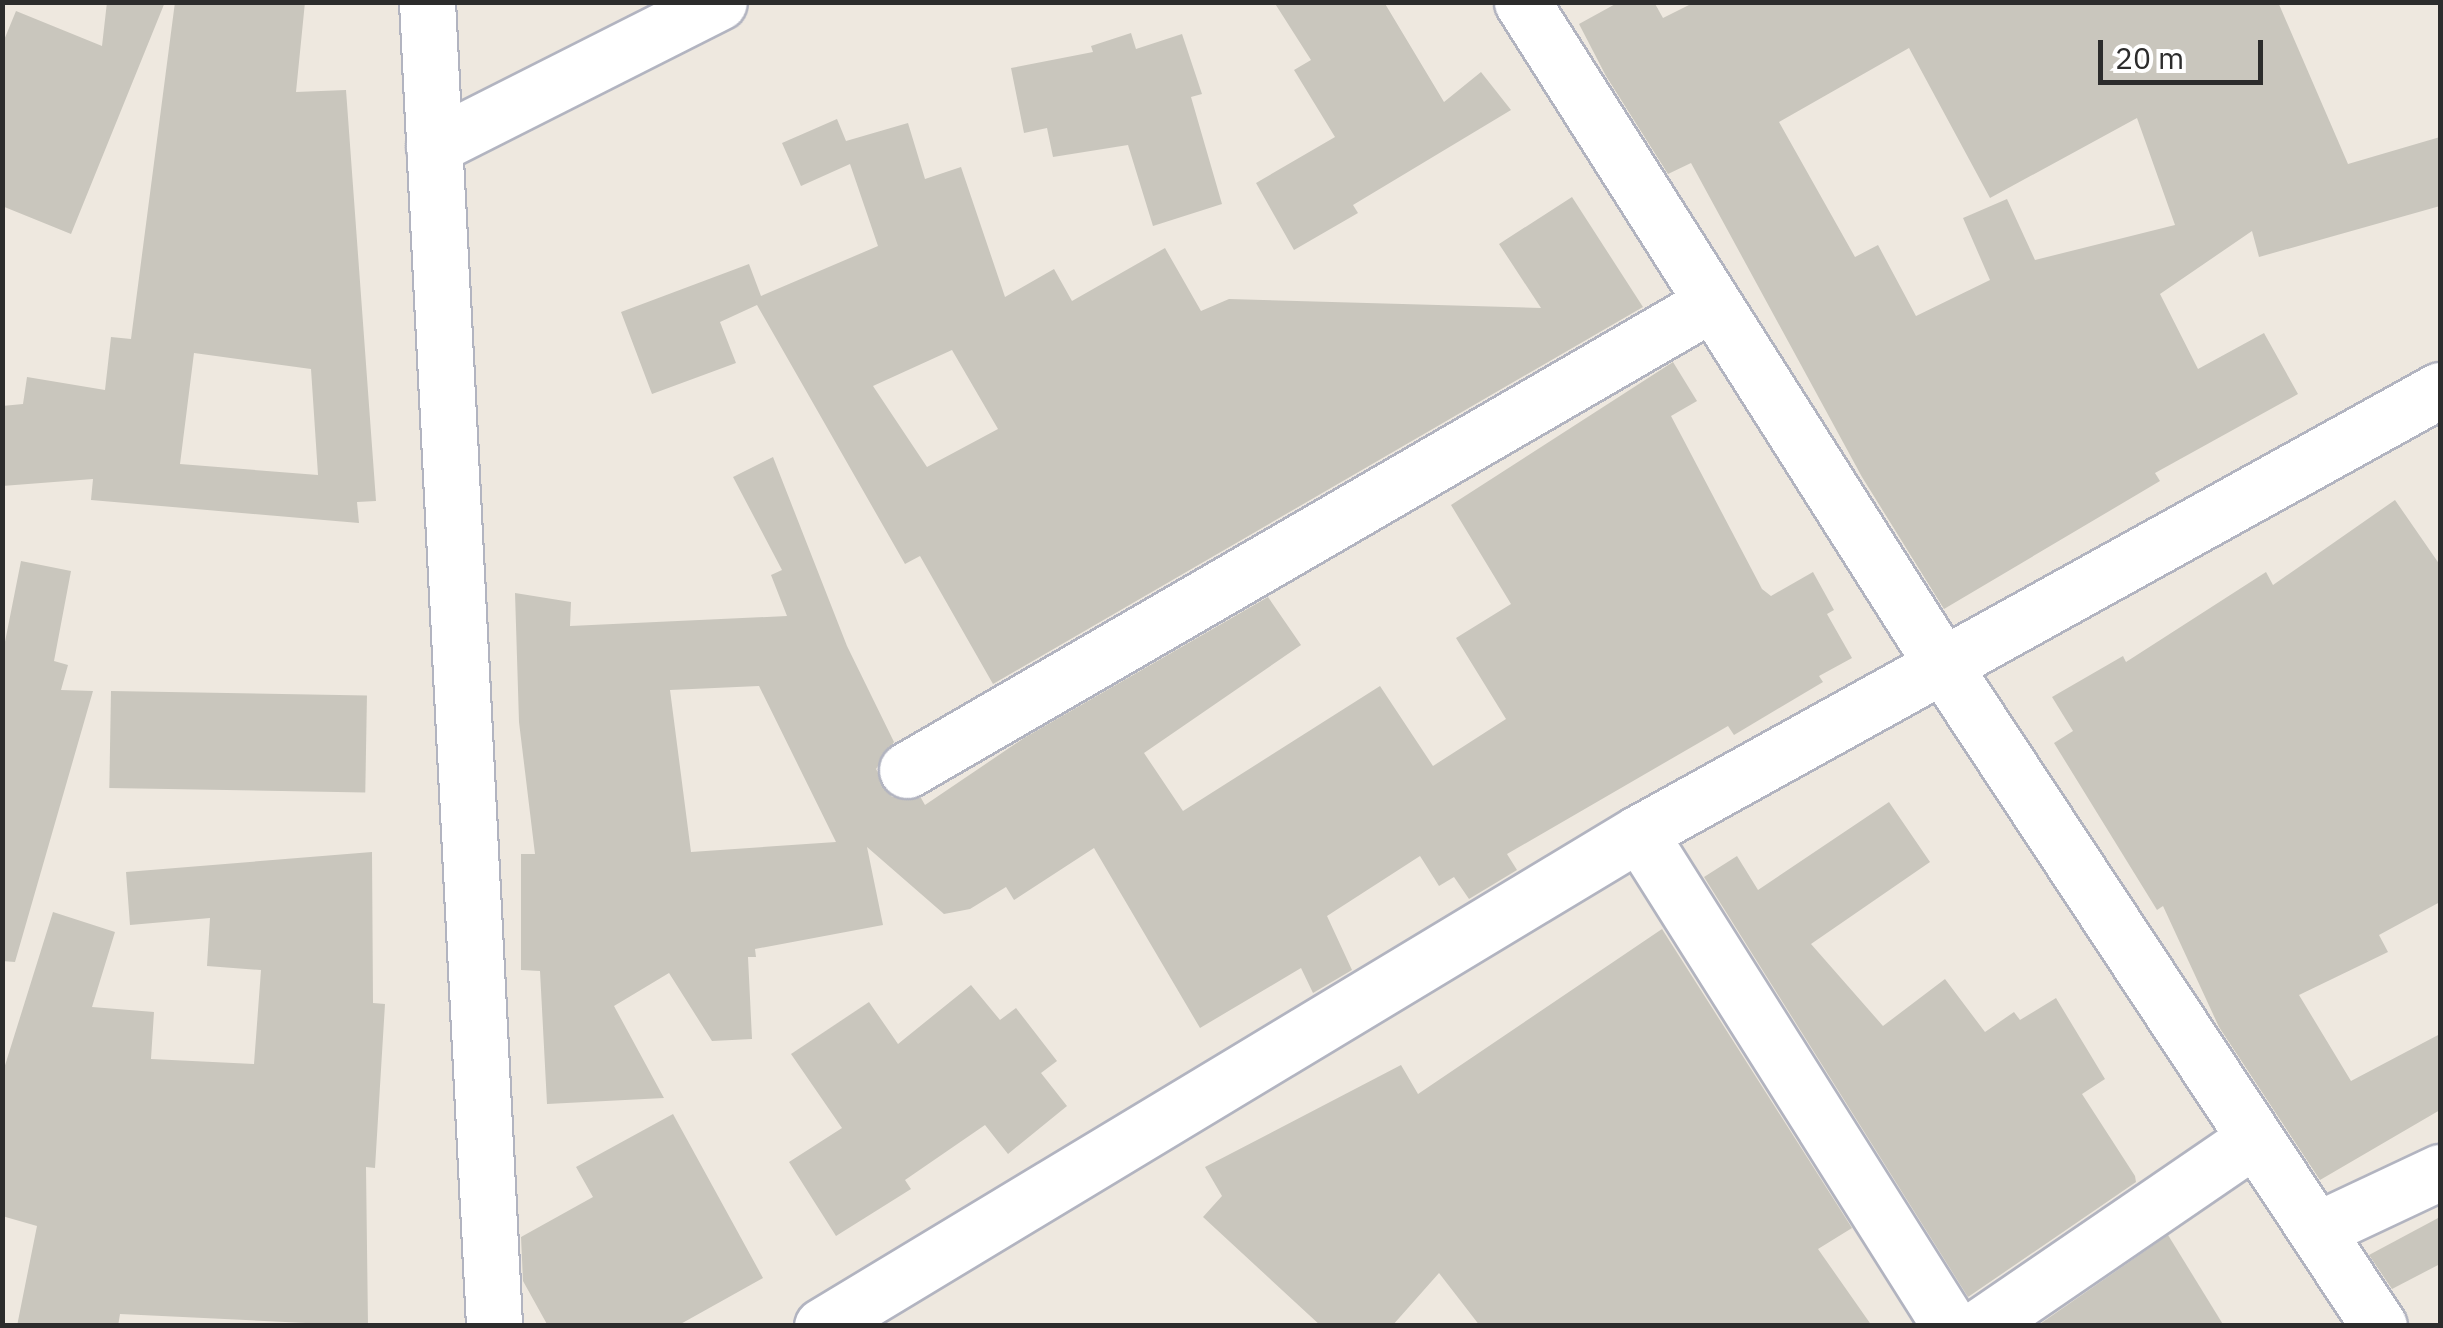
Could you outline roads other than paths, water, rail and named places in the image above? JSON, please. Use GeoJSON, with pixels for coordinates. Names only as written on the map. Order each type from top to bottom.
{"type":"FeatureCollection","features":[{"type":"Feature","properties":{"kind":"street"},"geometry":{"type":"LineString","coordinates":[[427,2],[494,1326]]}},
{"type":"Feature","properties":{"kind":"street"},"geometry":{"type":"LineString","coordinates":[[434,146],[719,2]]}},
{"type":"Feature","properties":{"kind":"street"},"geometry":{"type":"LineString","coordinates":[[1522,2],[1942,664],[2254,1139],[2319,1229],[2379,1326]]}},
{"type":"Feature","properties":{"kind":"street"},"geometry":{"type":"LineString","coordinates":[[907,770],[1712,303]]}},
{"type":"Feature","properties":{"kind":"street"},"geometry":{"type":"LineString","coordinates":[[822,1326],[1639,833],[2440,390]]}},
{"type":"Feature","properties":{"kind":"street"},"geometry":{"type":"LineString","coordinates":[[1639,833],[1950,1326]]}},
{"type":"Feature","properties":{"kind":"street"},"geometry":{"type":"LineString","coordinates":[[1981,1326],[2254,1139]]}},
{"type":"Feature","properties":{"kind":"street"},"geometry":{"type":"LineString","coordinates":[[2319,1229],[2440,1172]]}}]}
